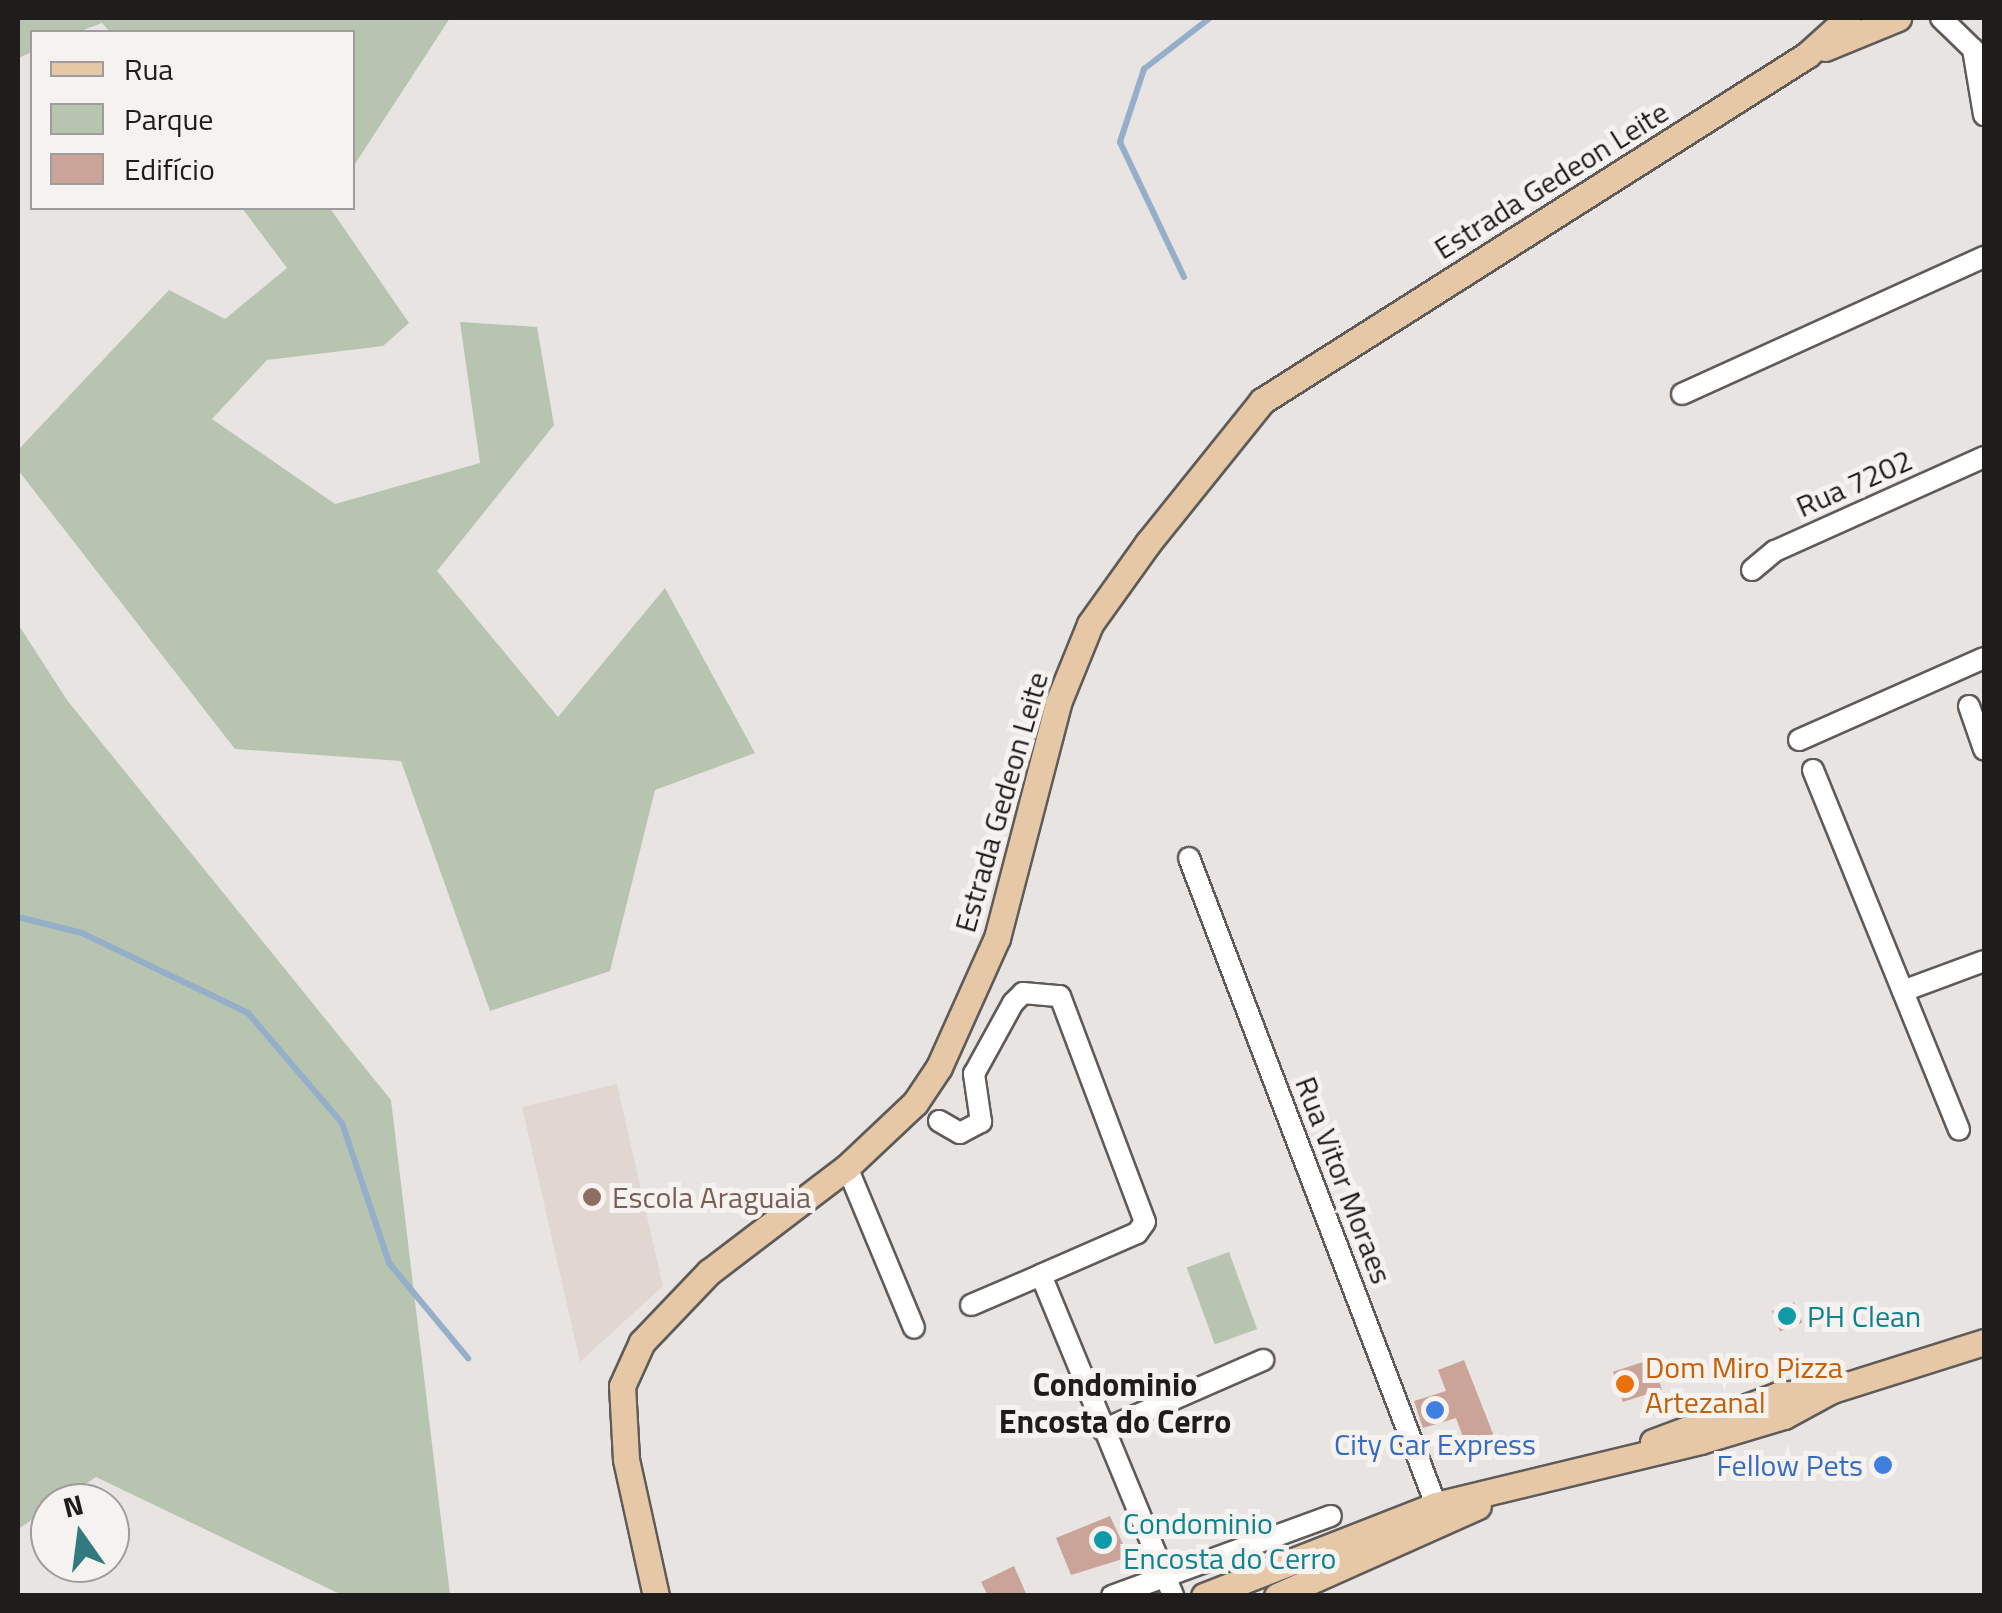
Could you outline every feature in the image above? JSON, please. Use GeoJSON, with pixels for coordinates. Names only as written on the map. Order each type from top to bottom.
{"type":"FeatureCollection","features":[{"type":"Feature","properties":{"kind":"main road","name":"Estrada Gedeon Leite"},"geometry":{"type":"LineString","coordinates":[[656,1596],[626,1459],[622,1386],[642,1342],[709,1272],[846,1167],[915,1103],[961,1032],[997,938],[1058,703],[1090,624],[1262,400],[1806,55],[1848,18]]}},
{"type":"Feature","properties":{"kind":"main road","name":"Estrada Gedeon Leite"},"geometry":{"type":"LineString","coordinates":[[1806,55],[1898,18]]}},
{"type":"Feature","properties":{"kind":"main road"},"geometry":{"type":"LineString","coordinates":[[1204,1596],[1697,1432],[1784,1416],[1832,1390],[1984,1342]]}},
{"type":"Feature","properties":{"kind":"main road"},"geometry":{"type":"LineString","coordinates":[[1278,1596],[1440,1515]]}},
{"type":"Feature","properties":{"kind":"street"},"geometry":{"type":"LineString","coordinates":[[1941,18],[1965,26],[1982,68],[1984,115]]}},
{"type":"Feature","properties":{"kind":"street"},"geometry":{"type":"LineString","coordinates":[[1682,394],[1984,257]]}},
{"type":"Feature","properties":{"kind":"street","name":"Rua 7202"},"geometry":{"type":"LineString","coordinates":[[1752,570],[1775,551],[1984,457]]}},
{"type":"Feature","properties":{"kind":"street"},"geometry":{"type":"LineString","coordinates":[[1799,740],[1984,658]]}},
{"type":"Feature","properties":{"kind":"street"},"geometry":{"type":"LineString","coordinates":[[1969,706],[1984,749]]}},
{"type":"Feature","properties":{"kind":"street"},"geometry":{"type":"LineString","coordinates":[[1813,770],[1959,1130]]}},
{"type":"Feature","properties":{"kind":"street","name":"Rua Vitor Moraes"},"geometry":{"type":"LineString","coordinates":[[1189,858],[1440,1515]]}},
{"type":"Feature","properties":{"kind":"street"},"geometry":{"type":"LineString","coordinates":[[1903,991],[1984,962]]}},
{"type":"Feature","properties":{"kind":"street"},"geometry":{"type":"LineString","coordinates":[[939,1121],[960,1133],[982,1122],[974,1074],[1013,1003],[1024,994],[1060,996],[1145,1222],[1137,1233],[971,1304]]}},
{"type":"Feature","properties":{"kind":"street"},"geometry":{"type":"LineString","coordinates":[[846,1167],[914,1328]]}},
{"type":"Feature","properties":{"kind":"street"},"geometry":{"type":"LineString","coordinates":[[1041,1274],[1169,1586]]}},
{"type":"Feature","properties":{"kind":"street"},"geometry":{"type":"LineString","coordinates":[[1103,1430],[1263,1360]]}},
{"type":"Feature","properties":{"kind":"street"},"geometry":{"type":"LineString","coordinates":[[1112,1596],[1169,1586],[1331,1516]]}},
{"type":"Feature","properties":{"kind":"shaded area","name":"Escola Araguaia"},"geometry":{"type":"Polygon","coordinates":[[[617,1084],[663,1286],[580,1362],[522,1107],[617,1084]]]}},
{"type":"Feature","properties":{"kind":"green space"},"geometry":{"type":"Polygon","coordinates":[[[18,18],[450,18],[355,164],[355,30],[108,30],[102,23],[83,30],[30,30],[30,53],[18,58],[18,18]]]}},
{"type":"Feature","properties":{"kind":"green space"},"geometry":{"type":"Polygon","coordinates":[[[244,210],[331,210],[409,323],[383,346],[267,360],[212,419],[335,504],[480,463],[460,322],[537,327],[554,425],[437,571],[558,717],[665,588],[755,753],[655,790],[610,971],[490,1011],[401,761],[235,749],[18,470],[18,450],[169,290],[225,319],[287,268],[244,210]]]}},
{"type":"Feature","properties":{"kind":"green space"},"geometry":{"type":"Polygon","coordinates":[[[18,624],[67,700],[391,1100],[450,1595],[342,1595],[130,1493],[130,1483],[109,1483],[96,1477],[87,1483],[30,1483],[30,1521],[18,1529],[18,624]]]}},
{"type":"Feature","properties":{"kind":"green space"},"geometry":{"type":"Polygon","coordinates":[[[1229,1252],[1257,1329],[1215,1344],[1187,1267],[1229,1252]]]}},
{"type":"Feature","properties":{"kind":"building","name":"PH Clean"},"geometry":{"type":"Polygon","coordinates":[[[1794,1302],[1802,1322],[1780,1331],[1772,1311],[1794,1302]]]}},
{"type":"Feature","properties":{"kind":"building"},"geometry":{"type":"Polygon","coordinates":[[[1652,1359],[1662,1389],[1623,1402],[1613,1372],[1652,1359]]]}},
{"type":"Feature","properties":{"kind":"building"},"geometry":{"type":"Polygon","coordinates":[[[1464,1360],[1501,1454],[1487,1459],[1482,1448],[1469,1453],[1456,1418],[1423,1428],[1414,1401],[1446,1391],[1438,1370],[1464,1360]]]}},
{"type":"Feature","properties":{"kind":"building","name":"Condominio Encosta do Cerro"},"geometry":{"type":"Polygon","coordinates":[[[1110,1516],[1129,1557],[1071,1575],[1056,1538],[1110,1516]]]}},
{"type":"Feature","properties":{"kind":"building"},"geometry":{"type":"Polygon","coordinates":[[[1014,1566],[1027,1596],[988,1596],[981,1582],[1014,1566]]]}},
{"type":"Feature","properties":{"kind":"waterway"},"geometry":{"type":"LineString","coordinates":[[1184,277],[1120,142],[1144,69],[1210,18]]}},
{"type":"Feature","properties":{"kind":"waterway"},"geometry":{"type":"LineString","coordinates":[[18,917],[82,933],[248,1013],[342,1123],[389,1263],[468,1358]]}},
{"type":"Feature","properties":{"kind":"place","name":"Escola Araguaia"},"geometry":{"type":"Point","coordinates":[592,1197]}},
{"type":"Feature","properties":{"kind":"place","name":"PH Clean"},"geometry":{"type":"Point","coordinates":[1787,1316]}},
{"type":"Feature","properties":{"kind":"place","name":"Dom Miro Pizza Artezanal"},"geometry":{"type":"Point","coordinates":[1625,1384]}},
{"type":"Feature","properties":{"kind":"place","name":"City Car Express"},"geometry":{"type":"Point","coordinates":[1435,1410]}},
{"type":"Feature","properties":{"kind":"place","name":"Fellow Pets"},"geometry":{"type":"Point","coordinates":[1883,1465]}},
{"type":"Feature","properties":{"kind":"place","name":"Condominio Encosta do Cerro"},"geometry":{"type":"Point","coordinates":[1103,1540]}},
{"type":"Feature","properties":{"kind":"district","name":"Condominio Encosta do Cerro"},"geometry":{"type":"Point","coordinates":[1115,1404]}}]}
